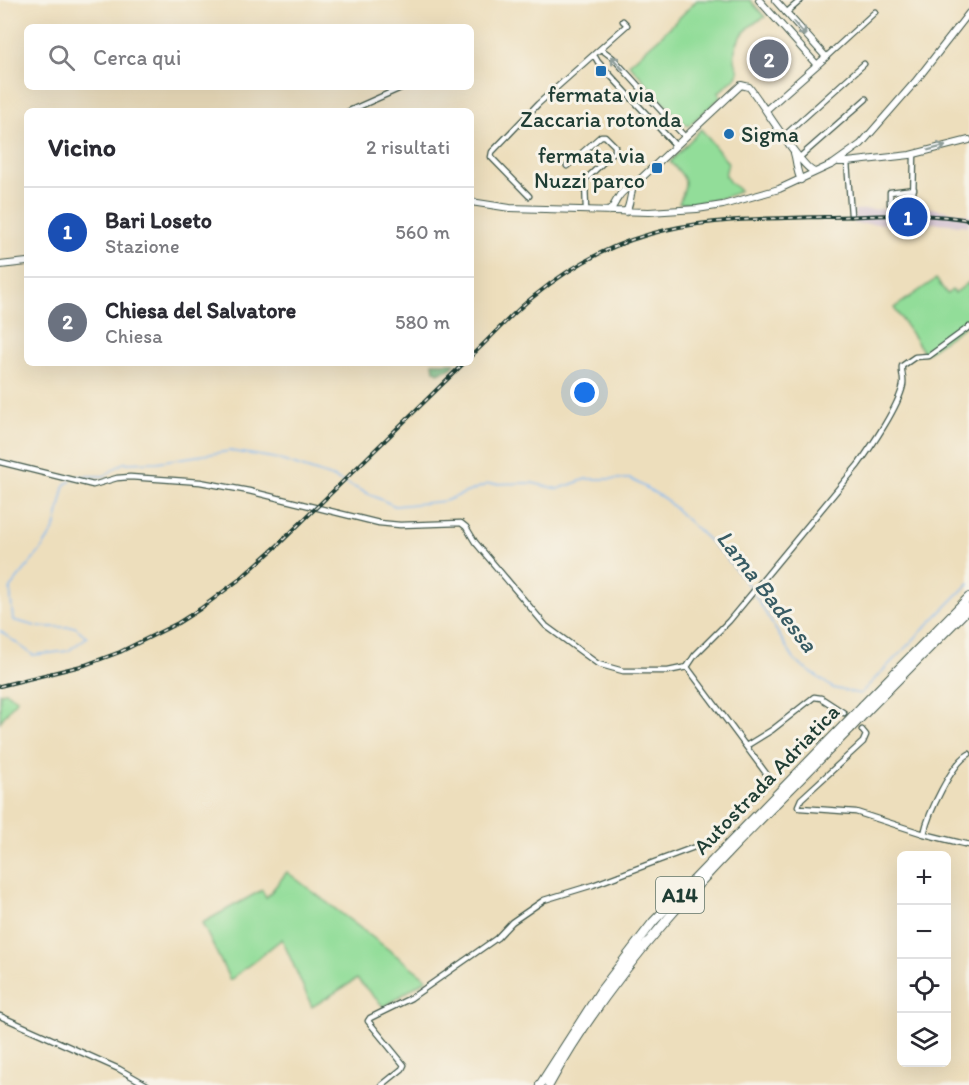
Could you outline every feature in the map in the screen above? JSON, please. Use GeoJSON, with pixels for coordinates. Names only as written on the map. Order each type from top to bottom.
{"type":"FeatureCollection","features":[{"type":"Feature","properties":{"kind":"highway","name":"Autostrada Adriatica"},"geometry":{"type":"LineString","coordinates":[[866,708],[969,597]]}},
{"type":"Feature","properties":{"kind":"highway","name":"Autostrada Adriatica"},"geometry":{"type":"LineString","coordinates":[[540,1085],[601,990],[653,922],[969,608]]}},
{"type":"Feature","properties":{"kind":"highway","name":"Autostrada Adriatica"},"geometry":{"type":"LineString","coordinates":[[549,1085],[596,1011],[662,924],[847,727]]}},
{"type":"Feature","properties":{"kind":"street"},"geometry":{"type":"LineString","coordinates":[[759,0],[817,65]]}},
{"type":"Feature","properties":{"kind":"street"},"geometry":{"type":"LineString","coordinates":[[775,0],[826,57]]}},
{"type":"Feature","properties":{"kind":"street"},"geometry":{"type":"LineString","coordinates":[[786,13],[801,0]]}},
{"type":"Feature","properties":{"kind":"street"},"geometry":{"type":"LineString","coordinates":[[766,110],[875,12]]}},
{"type":"Feature","properties":{"kind":"street"},"geometry":{"type":"LineString","coordinates":[[474,202],[510,208],[642,213],[682,211],[723,205],[787,186],[838,161],[861,144],[877,128],[968,15]]}},
{"type":"Feature","properties":{"kind":"street"},"geometry":{"type":"LineString","coordinates":[[529,196],[491,157],[492,152],[537,104],[627,25],[623,21]]}},
{"type":"Feature","properties":{"kind":"street"},"geometry":{"type":"LineString","coordinates":[[601,49],[613,58],[685,137]]}},
{"type":"Feature","properties":{"kind":"street"},"geometry":{"type":"LineString","coordinates":[[594,55],[675,146]]}},
{"type":"Feature","properties":{"kind":"street"},"geometry":{"type":"LineString","coordinates":[[784,136],[864,64]]}},
{"type":"Feature","properties":{"kind":"street"},"geometry":{"type":"LineString","coordinates":[[608,211],[614,207],[621,194],[737,88],[745,85],[749,87],[784,136],[797,161],[796,172],[787,186]]}},
{"type":"Feature","properties":{"kind":"street"},"geometry":{"type":"LineString","coordinates":[[356,108],[396,90]]}},
{"type":"Feature","properties":{"kind":"street"},"geometry":{"type":"LineString","coordinates":[[800,157],[866,99]]}},
{"type":"Feature","properties":{"kind":"street"},"geometry":{"type":"LineString","coordinates":[[567,166],[601,136],[605,136],[615,146],[615,151],[585,180],[586,210]]}},
{"type":"Feature","properties":{"kind":"street"},"geometry":{"type":"LineString","coordinates":[[838,161],[847,162],[914,154],[969,141]]}},
{"type":"Feature","properties":{"kind":"street"},"geometry":{"type":"LineString","coordinates":[[792,149],[810,171],[818,172]]}},
{"type":"Feature","properties":{"kind":"street"},"geometry":{"type":"LineString","coordinates":[[914,154],[914,189],[914,204],[890,204],[890,192],[914,189]]}},
{"type":"Feature","properties":{"kind":"street"},"geometry":{"type":"LineString","coordinates":[[847,162],[851,215]]}},
{"type":"Feature","properties":{"kind":"street"},"geometry":{"type":"LineString","coordinates":[[801,180],[806,174],[807,167]]}},
{"type":"Feature","properties":{"kind":"street"},"geometry":{"type":"LineString","coordinates":[[796,172],[801,180]]}},
{"type":"Feature","properties":{"kind":"street"},"geometry":{"type":"LineString","coordinates":[[625,212],[629,207],[629,198],[634,184]]}},
{"type":"Feature","properties":{"kind":"street"},"geometry":{"type":"LineString","coordinates":[[901,191],[902,204]]}},
{"type":"Feature","properties":{"kind":"street"},"geometry":{"type":"LineString","coordinates":[[621,194],[625,212]]}},
{"type":"Feature","properties":{"kind":"street"},"geometry":{"type":"LineString","coordinates":[[629,198],[642,213]]}},
{"type":"Feature","properties":{"kind":"street"},"geometry":{"type":"LineString","coordinates":[[0,265],[24,262]]}},
{"type":"Feature","properties":{"kind":"street"},"geometry":{"type":"LineString","coordinates":[[0,462],[93,485],[130,477],[200,482],[249,491],[379,523],[400,525],[461,523],[546,626],[598,664],[623,671],[668,671],[687,667],[695,655],[729,621],[858,465],[876,439],[901,392],[903,366],[915,357],[929,356],[969,327]]}},
{"type":"Feature","properties":{"kind":"street"},"geometry":{"type":"LineString","coordinates":[[382,1085],[404,1065],[368,1021],[370,1018],[411,998],[497,938],[513,922],[544,900],[682,853],[714,838],[766,785],[768,776],[687,667]]}},
{"type":"Feature","properties":{"kind":"street"},"geometry":{"type":"LineString","coordinates":[[746,746],[772,730],[814,696],[844,712]]}},
{"type":"Feature","properties":{"kind":"street"},"geometry":{"type":"LineString","coordinates":[[862,730],[866,735],[863,742],[801,799],[798,806],[856,812],[924,834],[969,845]]}},
{"type":"Feature","properties":{"kind":"street"},"geometry":{"type":"LineString","coordinates":[[924,834],[926,824],[952,771],[969,754]]}},
{"type":"Feature","properties":{"kind":"street"},"geometry":{"type":"LineString","coordinates":[[0,1016],[119,1069],[147,1085]]}},
{"type":"Feature","properties":{"kind":"shaded area"},"geometry":{"type":"Polygon","coordinates":[[[889,206],[918,206],[969,215],[969,226],[939,223],[854,224],[854,210],[887,209],[889,206]]]}},
{"type":"Feature","properties":{"kind":"green space"},"geometry":{"type":"Polygon","coordinates":[[[697,0],[750,0],[765,17],[750,26],[739,39],[735,54],[739,71],[735,78],[719,92],[721,97],[688,126],[629,64],[697,0]]]}},
{"type":"Feature","properties":{"kind":"green space"},"geometry":{"type":"Polygon","coordinates":[[[701,129],[728,163],[725,175],[730,183],[740,190],[711,201],[679,203],[685,181],[670,162],[701,129]]]}},
{"type":"Feature","properties":{"kind":"green space"},"geometry":{"type":"Polygon","coordinates":[[[936,279],[947,294],[952,290],[955,293],[969,282],[969,323],[925,354],[894,308],[936,279]]]}},
{"type":"Feature","properties":{"kind":"green space"},"geometry":{"type":"Polygon","coordinates":[[[433,366],[453,366],[438,373],[433,366]]]}},
{"type":"Feature","properties":{"kind":"green space"},"geometry":{"type":"Polygon","coordinates":[[[6,692],[17,699],[0,722],[0,693],[6,692]]]}},
{"type":"Feature","properties":{"kind":"green space"},"geometry":{"type":"Polygon","coordinates":[[[287,872],[427,979],[384,1007],[357,979],[312,1007],[282,939],[230,980],[202,923],[262,890],[266,898],[287,872]]]}},
{"type":"Feature","properties":{"kind":"waterway","name":"Lama Badessa"},"geometry":{"type":"LineString","coordinates":[[75,479],[80,476],[104,476],[123,463],[157,462],[230,451],[274,458],[332,477],[395,506],[445,501],[488,484],[532,483],[558,489],[586,479],[631,479],[665,499],[724,555],[752,590]]}},
{"type":"Feature","properties":{"kind":"waterway","name":"Lama Badessa"},"geometry":{"type":"LineString","coordinates":[[0,631],[33,655],[68,651],[87,637],[75,627],[39,627],[13,620],[10,588],[41,550],[55,528],[65,484],[71,481]]}},
{"type":"Feature","properties":{"kind":"waterway","name":"Lama Badessa"},"geometry":{"type":"LineString","coordinates":[[754,594],[795,661],[833,688],[860,694],[969,583]]}},
{"type":"Feature","properties":{"kind":"railway"},"geometry":{"type":"LineString","coordinates":[[474,353],[533,297],[568,271],[603,252],[636,238],[706,223],[743,220],[915,215],[969,220]]}},
{"type":"Feature","properties":{"kind":"railway"},"geometry":{"type":"LineString","coordinates":[[0,686],[85,665],[120,652],[178,623],[200,609],[240,579],[278,545],[461,366]]}},
{"type":"Feature","properties":{"kind":"place","name":"Chiesa del Salvatore"},"geometry":{"type":"Point","coordinates":[769,59]}},
{"type":"Feature","properties":{"kind":"place","name":"fermata via Zaccaria rotonda"},"geometry":{"type":"Point","coordinates":[601,71]}},
{"type":"Feature","properties":{"kind":"place","name":"Sigma"},"geometry":{"type":"Point","coordinates":[729,134]}},
{"type":"Feature","properties":{"kind":"place","name":"fermata via Nuzzi parco"},"geometry":{"type":"Point","coordinates":[657,168]}},
{"type":"Feature","properties":{"kind":"place","name":"Bari Loseto"},"geometry":{"type":"Point","coordinates":[908,217]}}]}
